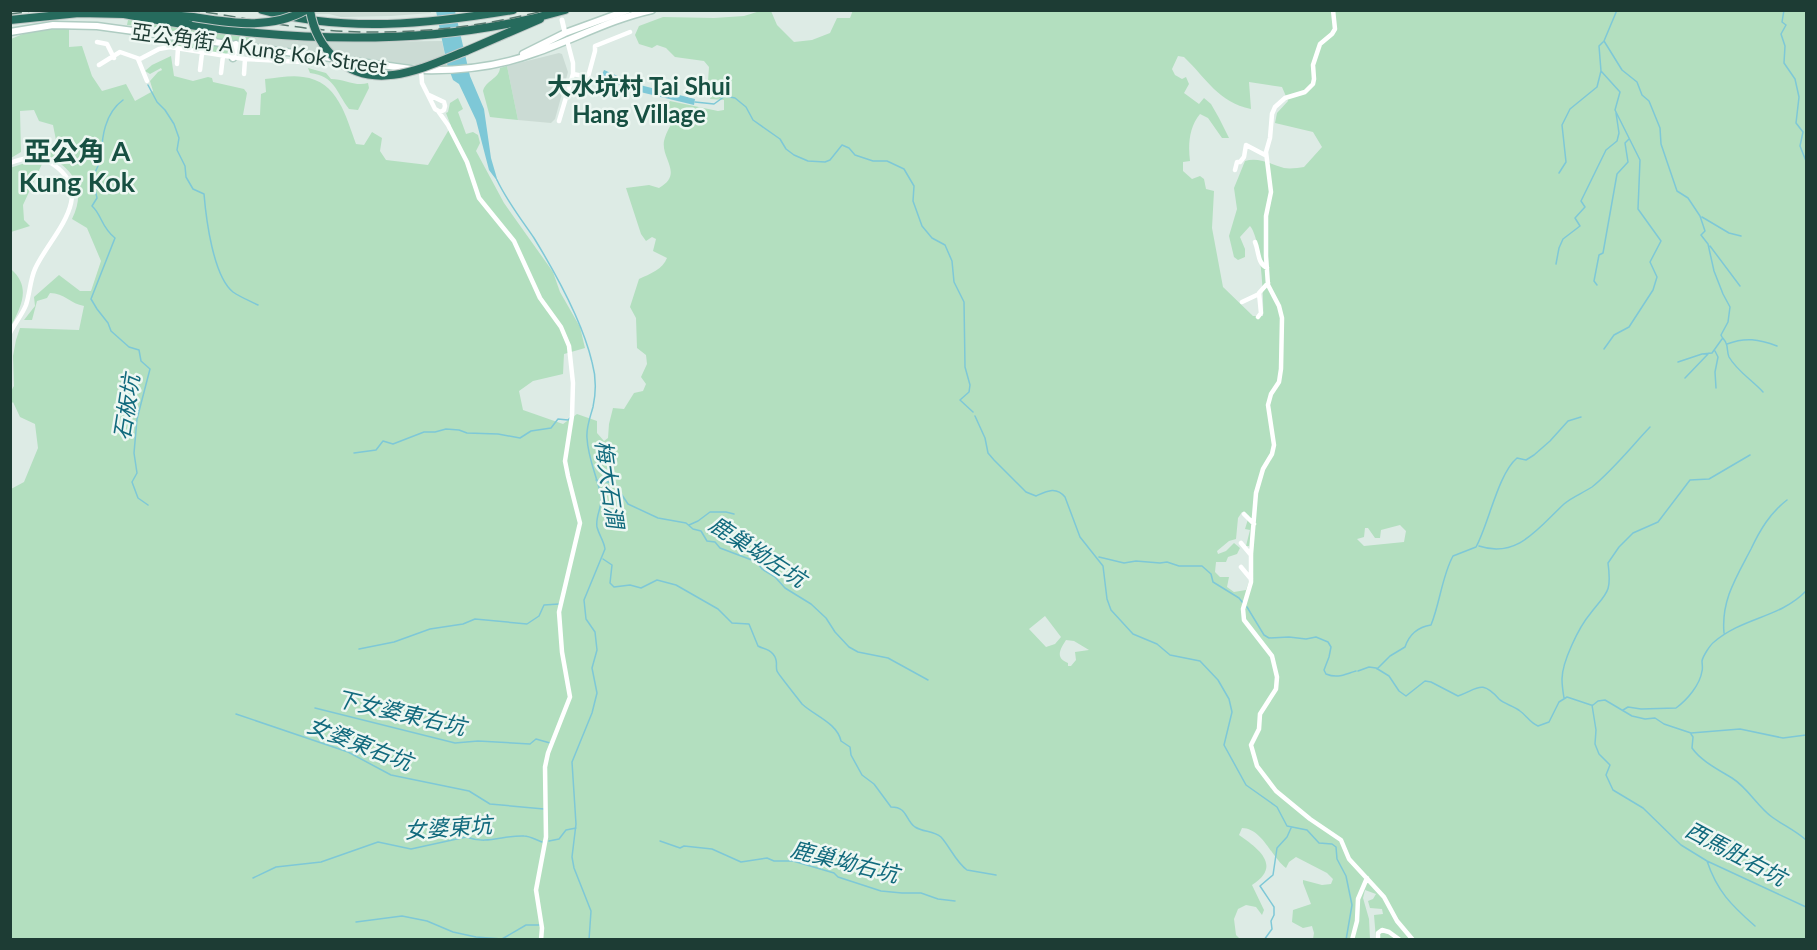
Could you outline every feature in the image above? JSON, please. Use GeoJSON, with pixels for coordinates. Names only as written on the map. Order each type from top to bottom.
{"type":"FeatureCollection","features":[{"type":"Feature","properties":{"kind":"highway"},"geometry":{"type":"LineString","coordinates":[[262,10],[302,20],[341,25],[434,22],[513,10]]}},
{"type":"Feature","properties":{"kind":"highway"},"geometry":{"type":"LineString","coordinates":[[10,20],[79,13],[144,13],[242,24],[262,24],[284,20],[308,10],[316,33],[329,52],[347,66],[368,74],[386,76],[404,73],[487,43],[547,15]]}},
{"type":"Feature","properties":{"kind":"highway"},"geometry":{"type":"LineString","coordinates":[[124,14],[200,27],[258,33],[357,37],[465,31],[565,10]]}},
{"type":"Feature","properties":{"kind":"main road"},"geometry":{"type":"LineString","coordinates":[[566,36],[628,10]]}},
{"type":"Feature","properties":{"kind":"main road"},"geometry":{"type":"LineString","coordinates":[[566,36],[652,10]]}},
{"type":"Feature","properties":{"kind":"main road","name":"亞公角街 A Kung Kok Street"},"geometry":{"type":"LineString","coordinates":[[10,32],[44,26],[81,24],[421,70],[507,60],[566,36]]}},
{"type":"Feature","properties":{"kind":"main road"},"geometry":{"type":"LineString","coordinates":[[233,58],[236,44]]}},
{"type":"Feature","properties":{"kind":"street"},"geometry":{"type":"LineString","coordinates":[[1333,10],[1335,29],[1320,45],[1313,66],[1312,84],[1305,92],[1285,98],[1275,107],[1265,155],[1271,192],[1266,216],[1268,283],[1282,318],[1281,369],[1279,382],[1271,394],[1268,405],[1274,445],[1257,487],[1251,579],[1243,610],[1244,620],[1272,656],[1277,677],[1276,689],[1261,712],[1259,729],[1251,745],[1255,763],[1276,791],[1310,819],[1340,839],[1349,859],[1384,897],[1397,921],[1413,939]]}},
{"type":"Feature","properties":{"kind":"street"},"geometry":{"type":"LineString","coordinates":[[559,121],[573,74],[573,63],[562,20]]}},
{"type":"Feature","properties":{"kind":"street"},"geometry":{"type":"LineString","coordinates":[[573,74],[588,77],[595,46],[630,32]]}},
{"type":"Feature","properties":{"kind":"street"},"geometry":{"type":"LineString","coordinates":[[97,42],[105,43],[114,58]]}},
{"type":"Feature","properties":{"kind":"street"},"geometry":{"type":"LineString","coordinates":[[99,65],[114,58],[120,52],[138,59],[163,48],[178,48],[233,58],[303,62]]}},
{"type":"Feature","properties":{"kind":"street"},"geometry":{"type":"LineString","coordinates":[[177,64],[178,48]]}},
{"type":"Feature","properties":{"kind":"street"},"geometry":{"type":"LineString","coordinates":[[200,70],[202,53]]}},
{"type":"Feature","properties":{"kind":"street"},"geometry":{"type":"LineString","coordinates":[[220,73],[223,56]]}},
{"type":"Feature","properties":{"kind":"street"},"geometry":{"type":"LineString","coordinates":[[138,59],[147,81]]}},
{"type":"Feature","properties":{"kind":"street"},"geometry":{"type":"LineString","coordinates":[[244,59],[244,74]]}},
{"type":"Feature","properties":{"kind":"street"},"geometry":{"type":"LineString","coordinates":[[421,70],[422,83],[436,110],[448,125],[467,162],[479,198],[514,241],[540,298],[563,330],[569,346],[573,384],[572,416],[565,460],[580,523],[560,607],[562,652],[570,694],[548,753],[545,768],[546,837],[536,887],[542,924],[541,939]]}},
{"type":"Feature","properties":{"kind":"street"},"geometry":{"type":"LineString","coordinates":[[429,95],[445,103],[448,125]]}},
{"type":"Feature","properties":{"kind":"street"},"geometry":{"type":"LineString","coordinates":[[436,110],[434,102],[440,100]]}},
{"type":"Feature","properties":{"kind":"street"},"geometry":{"type":"LineString","coordinates":[[436,110],[445,109]]}},
{"type":"Feature","properties":{"kind":"street"},"geometry":{"type":"LineString","coordinates":[[1235,170],[1237,162],[1244,157],[1246,145],[1265,155]]}},
{"type":"Feature","properties":{"kind":"street"},"geometry":{"type":"LineString","coordinates":[[10,163],[29,158],[49,162],[65,175],[70,186],[72,200],[68,216],[35,268],[26,304],[10,333]]}},
{"type":"Feature","properties":{"kind":"street"},"geometry":{"type":"LineString","coordinates":[[1255,242],[1259,260],[1263,267],[1267,268]]}},
{"type":"Feature","properties":{"kind":"street"},"geometry":{"type":"LineString","coordinates":[[1258,317],[1262,313],[1259,294],[1268,283]]}},
{"type":"Feature","properties":{"kind":"street"},"geometry":{"type":"LineString","coordinates":[[1242,302],[1259,294]]}},
{"type":"Feature","properties":{"kind":"street"},"geometry":{"type":"LineString","coordinates":[[1244,514],[1254,524]]}},
{"type":"Feature","properties":{"kind":"street"},"geometry":{"type":"LineString","coordinates":[[1241,543],[1251,555]]}},
{"type":"Feature","properties":{"kind":"street"},"geometry":{"type":"LineString","coordinates":[[1241,567],[1251,579]]}},
{"type":"Feature","properties":{"kind":"street"},"geometry":{"type":"LineString","coordinates":[[1352,939],[1357,921],[1358,899],[1367,878]]}},
{"type":"Feature","properties":{"kind":"street"},"geometry":{"type":"LineString","coordinates":[[1378,939],[1377,933],[1382,930],[1391,932],[1400,939]]}},
{"type":"Feature","properties":{"kind":"shaded area"},"geometry":{"type":"Polygon","coordinates":[[[430,10],[431,13],[341,17],[287,11],[430,10]]]}},
{"type":"Feature","properties":{"kind":"shaded area"},"geometry":{"type":"Polygon","coordinates":[[[250,37],[363,42],[442,41],[447,66],[433,67],[249,43],[250,37]]]}},
{"type":"Feature","properties":{"kind":"shaded area"},"geometry":{"type":"Polygon","coordinates":[[[562,54],[568,72],[555,119],[551,123],[518,120],[507,66],[562,54]]]}},
{"type":"Feature","properties":{"kind":"green space"},"geometry":{"type":"Polygon","coordinates":[[[853,10],[1806,11],[1806,939],[1376,939],[1374,915],[1383,914],[1382,909],[1370,908],[1368,901],[1376,894],[1365,890],[1363,898],[1369,919],[1370,939],[1313,939],[1312,926],[1303,928],[1292,922],[1293,910],[1311,904],[1303,880],[1322,885],[1331,884],[1333,879],[1327,873],[1296,857],[1289,862],[1286,868],[1261,838],[1249,829],[1242,828],[1239,835],[1260,852],[1266,865],[1261,878],[1252,885],[1264,910],[1262,915],[1256,907],[1246,905],[1238,909],[1234,919],[1236,935],[1240,939],[11,939],[11,489],[24,482],[38,448],[35,424],[20,417],[13,402],[11,404],[11,391],[14,386],[13,356],[20,328],[79,330],[84,306],[55,293],[50,293],[47,298],[37,301],[32,320],[24,320],[35,306],[34,297],[59,275],[80,291],[91,291],[101,261],[87,228],[72,219],[77,207],[78,195],[73,176],[58,162],[35,153],[49,150],[57,145],[53,125],[39,121],[34,110],[20,111],[21,152],[11,158],[11,39],[30,31],[69,28],[69,47],[82,46],[92,76],[102,91],[126,84],[135,101],[153,91],[150,81],[162,70],[161,68],[150,74],[145,71],[171,56],[174,76],[193,81],[208,77],[212,78],[213,82],[244,89],[247,93],[243,115],[260,115],[261,94],[266,92],[265,79],[294,76],[315,80],[325,85],[339,102],[356,144],[364,145],[372,132],[382,138],[380,151],[386,160],[428,165],[451,126],[446,113],[450,103],[458,98],[463,109],[458,112],[466,134],[473,132],[478,135],[480,143],[476,151],[504,203],[553,272],[560,292],[580,327],[585,348],[564,354],[563,374],[533,381],[519,391],[523,410],[563,424],[577,414],[597,421],[597,433],[604,441],[608,438],[613,408],[624,409],[634,393],[643,391],[646,384],[641,377],[647,364],[646,355],[637,348],[636,318],[630,307],[639,279],[659,268],[667,258],[653,251],[656,239],[652,237],[646,241],[641,234],[626,188],[649,185],[659,188],[670,177],[670,166],[665,154],[664,141],[676,115],[669,110],[670,101],[718,111],[724,110],[724,100],[710,99],[715,85],[708,81],[709,67],[704,61],[675,57],[666,48],[657,45],[652,48],[639,44],[635,35],[639,26],[663,17],[714,18],[771,11],[777,25],[794,42],[812,40],[830,33],[837,18],[850,18],[853,10]],[[1178,56],[1172,69],[1175,75],[1182,79],[1186,77],[1189,84],[1184,93],[1199,104],[1204,98],[1211,104],[1229,138],[1222,138],[1208,118],[1200,114],[1190,136],[1190,161],[1183,162],[1183,171],[1192,179],[1200,176],[1204,179],[1206,189],[1214,191],[1212,228],[1223,287],[1253,316],[1263,316],[1261,269],[1254,233],[1250,226],[1240,237],[1245,249],[1245,257],[1238,260],[1234,257],[1229,236],[1237,209],[1234,188],[1245,161],[1260,160],[1286,168],[1304,167],[1322,147],[1313,132],[1275,123],[1277,113],[1288,101],[1282,87],[1249,82],[1251,109],[1240,106],[1221,95],[1184,57],[1178,56]],[[1242,512],[1238,518],[1236,539],[1229,541],[1217,551],[1218,554],[1226,551],[1234,543],[1240,548],[1237,554],[1228,557],[1226,562],[1216,562],[1215,572],[1220,577],[1229,577],[1227,587],[1234,592],[1246,590],[1249,581],[1249,546],[1246,546],[1250,530],[1245,529],[1249,516],[1242,512]],[[1400,525],[1381,530],[1380,538],[1375,538],[1368,528],[1365,528],[1364,537],[1357,539],[1364,546],[1404,542],[1406,531],[1400,525]],[[1045,616],[1029,629],[1046,647],[1055,644],[1061,637],[1045,616]],[[1066,640],[1060,656],[1068,663],[1068,666],[1076,660],[1075,652],[1089,650],[1074,641],[1066,640]]]}},
{"type":"Feature","properties":{"kind":"green space"},"geometry":{"type":"Polygon","coordinates":[[[128,20],[250,37],[249,43],[185,34],[156,27],[127,25],[128,20]]]}},
{"type":"Feature","properties":{"kind":"green space"},"geometry":{"type":"Polygon","coordinates":[[[157,37],[228,47],[229,51],[226,54],[179,46],[157,37]]]}},
{"type":"Feature","properties":{"kind":"green space"},"geometry":{"type":"Polygon","coordinates":[[[507,66],[518,120],[490,117],[483,91],[500,68],[507,66]]]}},
{"type":"Feature","properties":{"kind":"green space"},"geometry":{"type":"Polygon","coordinates":[[[308,68],[326,73],[331,79],[359,84],[368,83],[369,88],[358,110],[349,109],[330,81],[310,73],[308,68]]]}},
{"type":"Feature","properties":{"kind":"green space"},"geometry":{"type":"Polygon","coordinates":[[[34,160],[42,164],[23,205],[24,220],[30,226],[11,232],[10,168],[34,160]]]}},
{"type":"Feature","properties":{"kind":"green space"},"geometry":{"type":"Polygon","coordinates":[[[11,269],[21,283],[23,296],[11,326],[11,269]]]}},
{"type":"Feature","properties":{"kind":"water"},"geometry":{"type":"Polygon","coordinates":[[[436,11],[455,11],[470,76],[484,109],[491,158],[498,182],[489,170],[476,120],[459,84],[453,80],[447,64],[436,11]]]}},
{"type":"Feature","properties":{"kind":"water"},"geometry":{"type":"Polygon","coordinates":[[[604,70],[636,84],[695,99],[694,105],[632,90],[601,77],[604,70]]]}},
{"type":"Feature","properties":{"kind":"waterway"},"geometry":{"type":"LineString","coordinates":[[1617,10],[1604,41],[1622,70],[1637,82],[1642,95],[1649,101],[1660,128],[1661,144],[1677,191],[1688,198],[1700,216],[1705,231],[1701,235],[1708,244],[1714,271],[1730,307],[1728,322],[1721,335],[1727,345],[1729,357],[1740,371],[1763,392]]}},
{"type":"Feature","properties":{"kind":"waterway"},"geometry":{"type":"LineString","coordinates":[[1784,10],[1782,22],[1786,25],[1781,34],[1785,46],[1784,63],[1795,79],[1799,97],[1796,123],[1803,132],[1800,146],[1806,161]]}},
{"type":"Feature","properties":{"kind":"waterway"},"geometry":{"type":"LineString","coordinates":[[1603,42],[1599,46],[1601,71],[1620,92],[1615,110],[1640,160],[1638,209],[1661,241],[1650,262],[1657,277],[1653,290],[1629,327],[1614,335],[1604,349]]}},
{"type":"Feature","properties":{"kind":"waterway"},"geometry":{"type":"LineString","coordinates":[[1559,173],[1566,162],[1562,125],[1570,109],[1597,87],[1601,71]]}},
{"type":"Feature","properties":{"kind":"waterway"},"geometry":{"type":"LineString","coordinates":[[148,85],[157,102],[174,124],[179,138],[177,150],[185,166],[186,177],[193,189],[204,194],[212,246],[220,273],[233,292],[258,305]]}},
{"type":"Feature","properties":{"kind":"waterway"},"geometry":{"type":"LineString","coordinates":[[695,102],[714,104],[725,96],[735,98],[746,107],[753,120],[780,139],[786,149],[808,161],[830,160],[842,145],[849,148],[855,155],[873,161],[887,161],[904,169],[914,186],[913,201],[922,226],[932,238],[945,245],[952,261],[954,282],[964,302],[965,367],[970,385],[969,392],[960,400],[973,412]]}},
{"type":"Feature","properties":{"kind":"waterway","name":"石板坑"},"geometry":{"type":"LineString","coordinates":[[123,100],[112,112],[105,126],[102,158],[94,177],[97,198],[92,206],[107,230],[115,238],[91,299],[111,331],[129,347],[139,350],[141,361],[150,369],[137,419],[134,453],[137,473],[132,482],[138,498],[148,505]]}},
{"type":"Feature","properties":{"kind":"waterway"},"geometry":{"type":"LineString","coordinates":[[1556,264],[1563,239],[1580,226],[1575,218],[1585,207],[1581,201],[1606,150],[1617,141],[1619,133],[1616,113]]}},
{"type":"Feature","properties":{"kind":"waterway"},"geometry":{"type":"LineString","coordinates":[[1597,285],[1594,281],[1599,255],[1603,253],[1617,174],[1628,162],[1625,143],[1629,139]]}},
{"type":"Feature","properties":{"kind":"waterway","name":"梅大石澗"},"geometry":{"type":"LineString","coordinates":[[497,180],[534,238],[568,298],[588,346],[594,373],[595,396],[587,438],[601,496],[597,523],[605,549],[584,600],[586,619],[595,632],[597,650],[592,668],[597,693],[592,713],[572,762],[576,824],[572,857],[591,911],[589,940]]}},
{"type":"Feature","properties":{"kind":"waterway"},"geometry":{"type":"LineString","coordinates":[[1702,217],[1729,233],[1741,236]]}},
{"type":"Feature","properties":{"kind":"waterway"},"geometry":{"type":"LineString","coordinates":[[1710,246],[1740,286]]}},
{"type":"Feature","properties":{"kind":"waterway"},"geometry":{"type":"LineString","coordinates":[[1678,362],[1712,353],[1722,339]]}},
{"type":"Feature","properties":{"kind":"waterway"},"geometry":{"type":"LineString","coordinates":[[1727,344],[1740,340],[1752,340],[1777,346]]}},
{"type":"Feature","properties":{"kind":"waterway"},"geometry":{"type":"LineString","coordinates":[[1715,351],[1718,357],[1715,372],[1716,388]]}},
{"type":"Feature","properties":{"kind":"waterway"},"geometry":{"type":"LineString","coordinates":[[1685,378],[1709,353]]}},
{"type":"Feature","properties":{"kind":"waterway"},"geometry":{"type":"LineString","coordinates":[[975,416],[985,438],[988,453],[1026,492],[1036,496],[1048,491],[1058,491],[1065,497],[1080,537],[1103,566],[1107,599],[1111,610],[1133,634],[1157,644],[1170,655],[1200,661],[1218,680],[1229,699],[1232,712],[1224,745],[1246,785],[1277,807],[1287,826],[1307,830],[1319,843],[1332,844],[1336,847],[1337,859],[1346,876],[1352,905],[1346,940]]}},
{"type":"Feature","properties":{"kind":"waterway"},"geometry":{"type":"LineString","coordinates":[[1377,669],[1390,656],[1405,647],[1415,632],[1431,625],[1446,572],[1453,556],[1476,547],[1510,465],[1517,458],[1526,460],[1534,455],[1568,421],[1581,417]]}},
{"type":"Feature","properties":{"kind":"waterway"},"geometry":{"type":"LineString","coordinates":[[354,453],[376,450],[383,441],[393,444],[424,432],[446,429],[520,438],[531,431],[551,428],[558,419],[568,420],[570,418]]}},
{"type":"Feature","properties":{"kind":"waterway"},"geometry":{"type":"LineString","coordinates":[[1479,546],[1493,549],[1505,548],[1527,538],[1567,502],[1600,480],[1650,427]]}},
{"type":"Feature","properties":{"kind":"waterway"},"geometry":{"type":"LineString","coordinates":[[1564,698],[1562,679],[1568,654],[1581,627],[1607,592],[1609,587],[1608,563],[1619,547],[1633,533],[1658,522],[1690,480],[1709,479],[1750,455]]}},
{"type":"Feature","properties":{"kind":"waterway","name":"鹿巢坳左坑"},"geometry":{"type":"LineString","coordinates":[[596,480],[614,483],[628,504],[658,518],[686,523],[693,529],[701,531],[707,541],[715,542],[720,548],[757,562],[785,588],[811,604],[826,618],[849,647],[858,652],[888,658],[928,680]]}},
{"type":"Feature","properties":{"kind":"waterway"},"geometry":{"type":"LineString","coordinates":[[1724,633],[1725,610],[1736,579],[1762,529],[1775,510],[1787,500]]}},
{"type":"Feature","properties":{"kind":"waterway"},"geometry":{"type":"LineString","coordinates":[[689,525],[710,512],[734,514]]}},
{"type":"Feature","properties":{"kind":"waterway"},"geometry":{"type":"LineString","coordinates":[[1099,557],[1124,563],[1167,562],[1179,566],[1202,566],[1211,574],[1213,582],[1239,598],[1243,603]]}},
{"type":"Feature","properties":{"kind":"waterway"},"geometry":{"type":"LineString","coordinates":[[603,559],[612,565],[610,583],[614,587],[630,585],[641,588],[657,580],[676,585],[718,609],[732,623],[749,624],[758,646],[775,656],[777,671],[802,704],[835,729],[841,741],[850,747],[851,755],[862,775],[874,784],[891,807],[901,809],[915,827],[941,837],[967,870],[996,875]]}},
{"type":"Feature","properties":{"kind":"waterway"},"geometry":{"type":"LineString","coordinates":[[1623,710],[1628,707],[1676,708],[1696,687],[1701,676],[1702,661],[1714,642],[1737,627],[1785,607],[1806,591]]}},
{"type":"Feature","properties":{"kind":"waterway"},"geometry":{"type":"LineString","coordinates":[[359,649],[394,642],[430,629],[463,624],[475,619],[527,624],[539,616],[544,605],[559,604]]}},
{"type":"Feature","properties":{"kind":"waterway"},"geometry":{"type":"LineString","coordinates":[[1247,607],[1264,635],[1269,638],[1316,637],[1328,642],[1331,647],[1324,670],[1326,674],[1338,676],[1356,671]]}},
{"type":"Feature","properties":{"kind":"waterway"},"geometry":{"type":"LineString","coordinates":[[1358,671],[1369,667],[1376,668],[1389,676],[1399,691],[1406,696],[1425,681],[1458,696],[1483,687],[1501,701],[1518,709],[1538,726],[1549,722],[1559,702],[1567,697],[1591,705]]}},
{"type":"Feature","properties":{"kind":"waterway"},"geometry":{"type":"LineString","coordinates":[[1593,705],[1605,700],[1632,716],[1645,719],[1655,718],[1664,724],[1691,733],[1740,729],[1783,738],[1806,735]]}},
{"type":"Feature","properties":{"kind":"waterway","name":"西馬肚右坑"},"geometry":{"type":"LineString","coordinates":[[1592,705],[1596,730],[1595,744],[1599,754],[1610,765],[1606,775],[1613,790],[1643,808],[1681,845],[1707,861],[1806,907]]}},
{"type":"Feature","properties":{"kind":"waterway","name":"下女婆東右坑"},"geometry":{"type":"LineString","coordinates":[[315,708],[455,743],[478,741],[530,744],[536,739],[550,743]]}},
{"type":"Feature","properties":{"kind":"waterway","name":"女婆東右坑"},"geometry":{"type":"LineString","coordinates":[[236,714],[348,752],[391,775],[469,791],[490,804],[544,809]]}},
{"type":"Feature","properties":{"kind":"waterway"},"geometry":{"type":"LineString","coordinates":[[1691,734],[1692,748],[1700,757],[1738,782],[1767,813],[1806,840]]}},
{"type":"Feature","properties":{"kind":"waterway"},"geometry":{"type":"LineString","coordinates":[[549,841],[559,839],[566,830],[576,828]]}},
{"type":"Feature","properties":{"kind":"waterway"},"geometry":{"type":"LineString","coordinates":[[1264,940],[1272,929],[1274,907],[1260,886],[1273,875],[1277,848],[1287,837],[1291,828]]}},
{"type":"Feature","properties":{"kind":"waterway","name":"女婆東坑"},"geometry":{"type":"LineString","coordinates":[[253,878],[276,867],[321,862],[378,842],[411,849],[466,837],[488,840],[524,836],[542,842]]}},
{"type":"Feature","properties":{"kind":"waterway","name":"鹿巢坳右坑"},"geometry":{"type":"LineString","coordinates":[[660,841],[680,848],[684,846],[712,849],[741,862],[767,858],[774,861],[793,861],[834,873],[838,877],[881,891],[921,893],[938,899],[955,901]]}},
{"type":"Feature","properties":{"kind":"waterway"},"geometry":{"type":"LineString","coordinates":[[1707,861],[1715,881],[1726,897],[1755,926]]}},
{"type":"Feature","properties":{"kind":"waterway"},"geometry":{"type":"LineString","coordinates":[[356,922],[402,916],[427,921],[453,932],[502,939],[526,925],[539,925]]}},
{"type":"Feature","properties":{"kind":"railway"},"geometry":{"type":"LineString","coordinates":[[10,14],[40,10]]}},
{"type":"Feature","properties":{"kind":"railway"},"geometry":{"type":"LineString","coordinates":[[188,10],[307,28],[352,32],[408,31],[464,26],[546,10]]}},
{"type":"Feature","properties":{"kind":"district","name":"大水坑村 Tai Shui Hang Village"},"geometry":{"type":"Point","coordinates":[639,99]}},
{"type":"Feature","properties":{"kind":"district","name":"亞公角 A Kung Kok"},"geometry":{"type":"Point","coordinates":[77,166]}}]}
